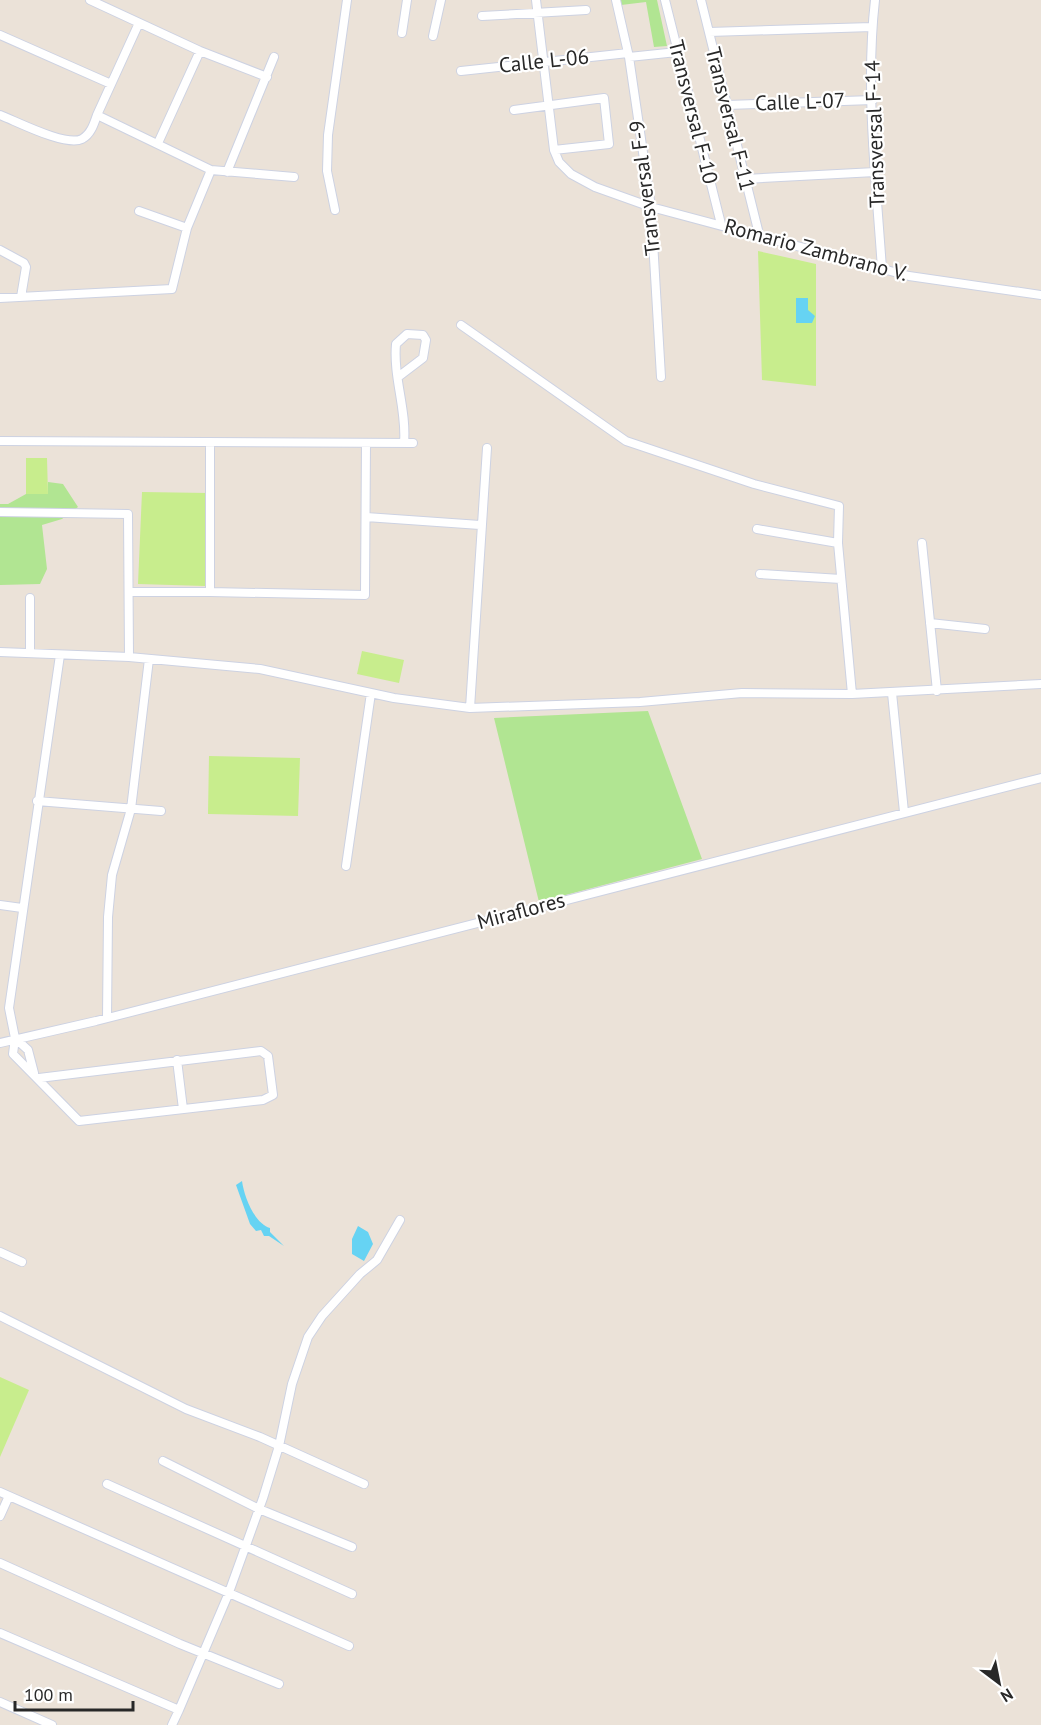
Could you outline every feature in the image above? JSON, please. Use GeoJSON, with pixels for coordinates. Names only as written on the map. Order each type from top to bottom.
{"type":"FeatureCollection","features":[{"type":"Feature","properties":{"kind":"street"},"geometry":{"type":"LineString","coordinates":[[90,0],[200,51],[267,77]]}},
{"type":"Feature","properties":{"kind":"street"},"geometry":{"type":"LineString","coordinates":[[335,210],[327,171],[328,135],[347,0]]}},
{"type":"Feature","properties":{"kind":"street"},"geometry":{"type":"LineString","coordinates":[[402,33],[407,0]]}},
{"type":"Feature","properties":{"kind":"street"},"geometry":{"type":"LineString","coordinates":[[433,36],[441,0]]}},
{"type":"Feature","properties":{"kind":"street"},"geometry":{"type":"LineString","coordinates":[[514,110],[548,106],[602,97],[605,102],[609,144],[554,150],[548,106],[536,0]]}},
{"type":"Feature","properties":{"kind":"street","name":"Transversal F-9"},"geometry":{"type":"LineString","coordinates":[[616,0],[628,55],[651,207],[662,377]]}},
{"type":"Feature","properties":{"kind":"street","name":"Transversal F-10"},"geometry":{"type":"LineString","coordinates":[[665,0],[721,224]]}},
{"type":"Feature","properties":{"kind":"street","name":"Transversal F-11"},"geometry":{"type":"LineString","coordinates":[[700,0],[760,238]]}},
{"type":"Feature","properties":{"kind":"street","name":"Transversal F-14"},"geometry":{"type":"LineString","coordinates":[[874,0],[872,27],[875,172],[882,269]]}},
{"type":"Feature","properties":{"kind":"street"},"geometry":{"type":"LineString","coordinates":[[482,16],[586,10]]}},
{"type":"Feature","properties":{"kind":"street"},"geometry":{"type":"LineString","coordinates":[[0,115],[66,141],[82,138],[90,132],[139,23]]}},
{"type":"Feature","properties":{"kind":"street"},"geometry":{"type":"LineString","coordinates":[[709,32],[872,27]]}},
{"type":"Feature","properties":{"kind":"street"},"geometry":{"type":"LineString","coordinates":[[0,35],[111,84]]}},
{"type":"Feature","properties":{"kind":"street"},"geometry":{"type":"LineString","coordinates":[[158,142],[200,51]]}},
{"type":"Feature","properties":{"kind":"street","name":"Calle L-06"},"geometry":{"type":"LineString","coordinates":[[461,71],[543,61],[677,52]]}},
{"type":"Feature","properties":{"kind":"street"},"geometry":{"type":"LineString","coordinates":[[227,172],[274,57]]}},
{"type":"Feature","properties":{"kind":"street","name":"Calle L-07"},"geometry":{"type":"LineString","coordinates":[[727,105],[873,100]]}},
{"type":"Feature","properties":{"kind":"street"},"geometry":{"type":"LineString","coordinates":[[98,115],[158,142],[211,170],[294,177]]}},
{"type":"Feature","properties":{"kind":"street","name":"Romario Zambrano V."},"geometry":{"type":"LineString","coordinates":[[554,150],[559,162],[571,174],[595,187],[651,207],[909,276],[1041,295]]}},
{"type":"Feature","properties":{"kind":"street"},"geometry":{"type":"LineString","coordinates":[[0,298],[172,289],[188,228],[211,170]]}},
{"type":"Feature","properties":{"kind":"street"},"geometry":{"type":"LineString","coordinates":[[746,179],[875,172]]}},
{"type":"Feature","properties":{"kind":"street"},"geometry":{"type":"LineString","coordinates":[[139,211],[188,228]]}},
{"type":"Feature","properties":{"kind":"street"},"geometry":{"type":"LineString","coordinates":[[0,250],[24,262],[26,267],[21,297]]}},
{"type":"Feature","properties":{"kind":"street"},"geometry":{"type":"LineString","coordinates":[[461,325],[627,441],[754,484],[839,506],[838,543],[852,694]]}},
{"type":"Feature","properties":{"kind":"street"},"geometry":{"type":"LineString","coordinates":[[0,441],[408,443],[398,377],[396,344],[407,334],[423,335],[426,340],[423,358],[398,377]]}},
{"type":"Feature","properties":{"kind":"street"},"geometry":{"type":"LineString","coordinates":[[210,443],[210,592]]}},
{"type":"Feature","properties":{"kind":"street"},"geometry":{"type":"LineString","coordinates":[[129,592],[365,595],[366,443]]}},
{"type":"Feature","properties":{"kind":"street"},"geometry":{"type":"LineString","coordinates":[[470,708],[486,448]]}},
{"type":"Feature","properties":{"kind":"street"},"geometry":{"type":"LineString","coordinates":[[0,512],[128,514],[129,657]]}},
{"type":"Feature","properties":{"kind":"street"},"geometry":{"type":"LineString","coordinates":[[366,517],[480,525]]}},
{"type":"Feature","properties":{"kind":"street"},"geometry":{"type":"LineString","coordinates":[[757,529],[838,543]]}},
{"type":"Feature","properties":{"kind":"street"},"geometry":{"type":"LineString","coordinates":[[922,543],[937,691]]}},
{"type":"Feature","properties":{"kind":"street"},"geometry":{"type":"LineString","coordinates":[[760,574],[841,579]]}},
{"type":"Feature","properties":{"kind":"street"},"geometry":{"type":"LineString","coordinates":[[30,598],[30,653]]}},
{"type":"Feature","properties":{"kind":"street"},"geometry":{"type":"LineString","coordinates":[[930,623],[985,629]]}},
{"type":"Feature","properties":{"kind":"street"},"geometry":{"type":"LineString","coordinates":[[0,652],[129,657],[278,672],[411,701],[470,708],[640,702],[741,693],[892,693],[1041,684]]}},
{"type":"Feature","properties":{"kind":"street"},"geometry":{"type":"LineString","coordinates":[[37,1075],[261,1051],[268,1056],[273,1095],[270,1098],[79,1120],[37,1075],[13,1054],[15,1038],[9,1008],[37,801],[60,655]]}},
{"type":"Feature","properties":{"kind":"street"},"geometry":{"type":"LineString","coordinates":[[107,1018],[108,918],[111,886],[118,846],[130,809],[150,659]]}},
{"type":"Feature","properties":{"kind":"street"},"geometry":{"type":"LineString","coordinates":[[346,866],[371,693]]}},
{"type":"Feature","properties":{"kind":"street"},"geometry":{"type":"LineString","coordinates":[[892,693],[904,812]]}},
{"type":"Feature","properties":{"kind":"street","name":"Miraflores"},"geometry":{"type":"LineString","coordinates":[[0,1043],[107,1018],[1041,778]]}},
{"type":"Feature","properties":{"kind":"street"},"geometry":{"type":"LineString","coordinates":[[37,801],[161,811]]}},
{"type":"Feature","properties":{"kind":"street"},"geometry":{"type":"LineString","coordinates":[[0,905],[22,908]]}},
{"type":"Feature","properties":{"kind":"street"},"geometry":{"type":"LineString","coordinates":[[15,1038],[28,1050],[37,1075]]}},
{"type":"Feature","properties":{"kind":"street"},"geometry":{"type":"LineString","coordinates":[[177,1060],[183,1109]]}},
{"type":"Feature","properties":{"kind":"street"},"geometry":{"type":"LineString","coordinates":[[172,1725],[228,1595],[259,1509],[279,1446],[292,1384],[308,1337],[322,1316],[360,1274],[377,1260],[400,1220]]}},
{"type":"Feature","properties":{"kind":"street"},"geometry":{"type":"LineString","coordinates":[[0,1252],[22,1262]]}},
{"type":"Feature","properties":{"kind":"street"},"geometry":{"type":"LineString","coordinates":[[0,1316],[186,1409],[279,1446],[364,1484]]}},
{"type":"Feature","properties":{"kind":"street"},"geometry":{"type":"LineString","coordinates":[[163,1461],[259,1509],[352,1547]]}},
{"type":"Feature","properties":{"kind":"street"},"geometry":{"type":"LineString","coordinates":[[107,1484],[245,1548],[352,1594]]}},
{"type":"Feature","properties":{"kind":"street"},"geometry":{"type":"LineString","coordinates":[[0,1492],[228,1595],[349,1646]]}},
{"type":"Feature","properties":{"kind":"street"},"geometry":{"type":"LineString","coordinates":[[0,1516],[9,1496]]}},
{"type":"Feature","properties":{"kind":"street"},"geometry":{"type":"LineString","coordinates":[[0,1563],[279,1684]]}},
{"type":"Feature","properties":{"kind":"street"},"geometry":{"type":"LineString","coordinates":[[0,1633],[179,1710]]}},
{"type":"Feature","properties":{"kind":"street"},"geometry":{"type":"LineString","coordinates":[[0,1702],[51,1725]]}},
{"type":"Feature","properties":{"kind":"green space"},"geometry":{"type":"Polygon","coordinates":[[[620,0],[657,0],[667,46],[654,47],[646,2],[621,5],[620,0]]]}},
{"type":"Feature","properties":{"kind":"green space"},"geometry":{"type":"Polygon","coordinates":[[[758,251],[816,264],[816,386],[762,380],[758,251]]]}},
{"type":"Feature","properties":{"kind":"green space"},"geometry":{"type":"Polygon","coordinates":[[[26,458],[47,458],[48,494],[26,494],[26,458]]]}},
{"type":"Feature","properties":{"kind":"green space"},"geometry":{"type":"Polygon","coordinates":[[[48,482],[63,484],[78,507],[62,519],[42,525],[47,569],[40,584],[0,585],[0,504],[8,504],[26,494],[48,494],[48,482]]]}},
{"type":"Feature","properties":{"kind":"green space"},"geometry":{"type":"Polygon","coordinates":[[[142,492],[209,493],[205,586],[138,584],[142,492]]]}},
{"type":"Feature","properties":{"kind":"green space"},"geometry":{"type":"Polygon","coordinates":[[[362,651],[404,660],[399,683],[357,674],[362,651]]]}},
{"type":"Feature","properties":{"kind":"green space"},"geometry":{"type":"Polygon","coordinates":[[[648,711],[702,859],[539,902],[494,718],[648,711]]]}},
{"type":"Feature","properties":{"kind":"green space"},"geometry":{"type":"Polygon","coordinates":[[[209,756],[300,758],[298,816],[208,814],[209,756]]]}},
{"type":"Feature","properties":{"kind":"green space"},"geometry":{"type":"Polygon","coordinates":[[[0,1377],[29,1390],[0,1457],[0,1377]]]}},
{"type":"Feature","properties":{"kind":"water"},"geometry":{"type":"Polygon","coordinates":[[[796,298],[808,298],[808,310],[815,316],[812,323],[796,323],[796,298]]]}},
{"type":"Feature","properties":{"kind":"water"},"geometry":{"type":"Polygon","coordinates":[[[242,1181],[245,1194],[255,1215],[259,1221],[270,1228],[270,1232],[284,1246],[269,1236],[264,1236],[261,1230],[256,1231],[250,1224],[236,1185],[242,1181]]]}},
{"type":"Feature","properties":{"kind":"water"},"geometry":{"type":"Polygon","coordinates":[[[358,1226],[368,1232],[373,1244],[364,1261],[352,1254],[352,1239],[358,1226]]]}}]}
